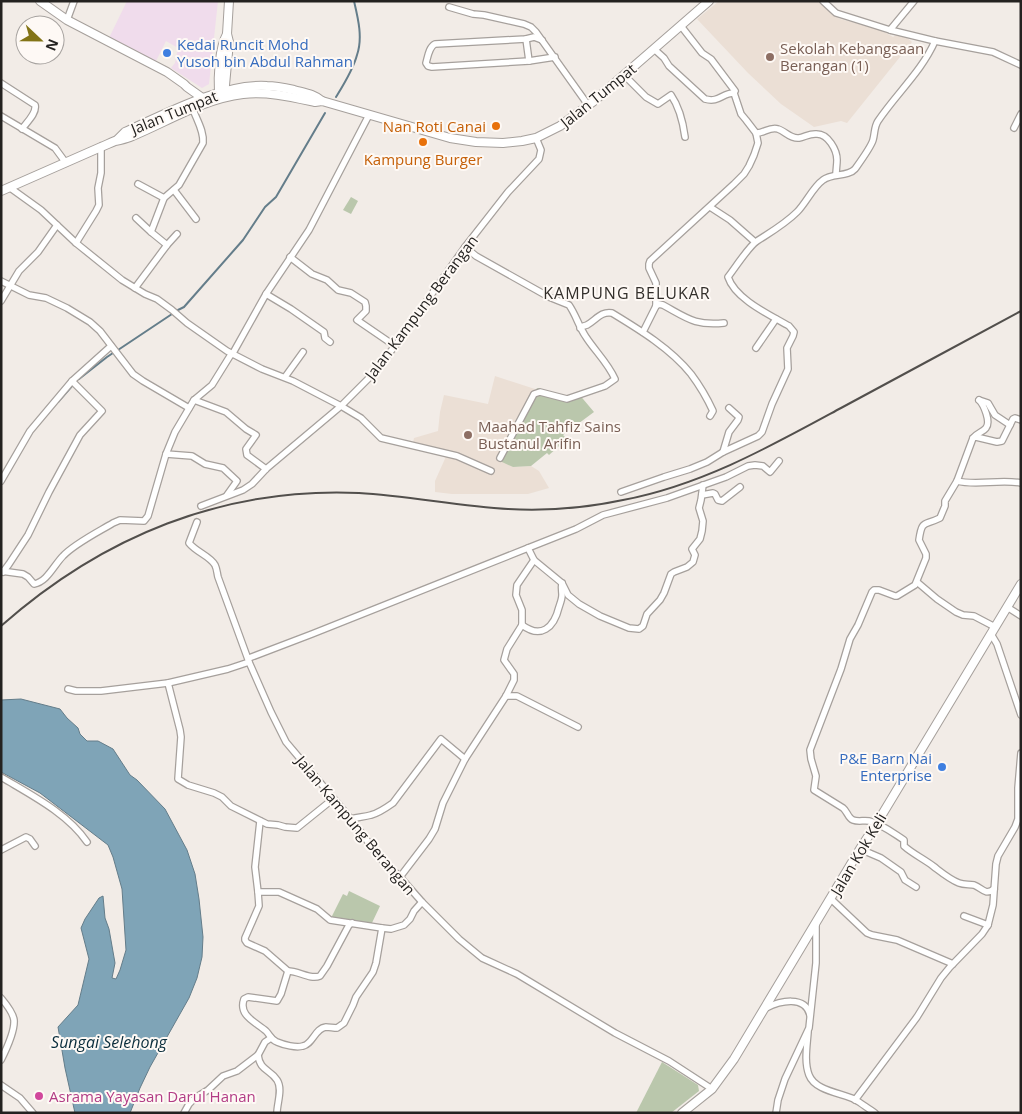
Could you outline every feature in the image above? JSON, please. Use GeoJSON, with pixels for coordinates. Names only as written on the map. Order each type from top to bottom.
{"type":"FeatureCollection","features":[{"type":"Feature","properties":{"kind":"main road"},"geometry":{"type":"LineString","coordinates":[[40,1],[67,20],[168,72],[205,100]]}},
{"type":"Feature","properties":{"kind":"main road"},"geometry":{"type":"LineString","coordinates":[[221,95],[222,75],[229,42],[227,34],[229,1]]}},
{"type":"Feature","properties":{"kind":"main road","name":"Jalan Tumpat"},"geometry":{"type":"LineString","coordinates":[[115,141],[125,132],[205,100],[267,86],[316,96],[322,101],[450,138],[476,142],[513,143],[536,138],[560,126],[588,105],[709,1]]}},
{"type":"Feature","properties":{"kind":"main road"},"geometry":{"type":"LineString","coordinates":[[222,75],[243,91]]}},
{"type":"Feature","properties":{"kind":"main road"},"geometry":{"type":"LineString","coordinates":[[205,100],[222,75]]}},
{"type":"Feature","properties":{"kind":"main road"},"geometry":{"type":"LineString","coordinates":[[184,84],[193,87],[205,100]]}},
{"type":"Feature","properties":{"kind":"main road"},"geometry":{"type":"LineString","coordinates":[[170,118],[194,112],[243,91]]}},
{"type":"Feature","properties":{"kind":"main road","name":"Jalan Tumpat"},"geometry":{"type":"LineString","coordinates":[[5,189],[115,141],[128,138],[205,100]]}},
{"type":"Feature","properties":{"kind":"main road","name":"Jalan Kok Keli"},"geometry":{"type":"LineString","coordinates":[[682,1113],[712,1089],[734,1059],[1021,584]]}},
{"type":"Feature","properties":{"kind":"street"},"geometry":{"type":"LineString","coordinates":[[67,20],[74,1]]}},
{"type":"Feature","properties":{"kind":"street"},"geometry":{"type":"LineString","coordinates":[[823,1],[836,12],[890,30],[993,52],[1020,64]]}},
{"type":"Feature","properties":{"kind":"street"},"geometry":{"type":"LineString","coordinates":[[890,30],[914,1]]}},
{"type":"Feature","properties":{"kind":"street"},"geometry":{"type":"LineString","coordinates":[[449,7],[473,14],[524,24],[534,29],[588,105]]}},
{"type":"Feature","properties":{"kind":"street"},"geometry":{"type":"LineString","coordinates":[[681,26],[702,53],[711,59],[735,91]]}},
{"type":"Feature","properties":{"kind":"street"},"geometry":{"type":"LineString","coordinates":[[542,40],[534,37],[435,44],[432,46],[426,62],[428,66],[432,67],[529,61],[554,57]]}},
{"type":"Feature","properties":{"kind":"street"},"geometry":{"type":"LineString","coordinates":[[526,39],[529,61]]}},
{"type":"Feature","properties":{"kind":"street"},"geometry":{"type":"LineString","coordinates":[[621,492],[707,462],[723,452],[758,436],[762,432],[788,369],[787,348],[794,332],[789,326],[746,300],[728,277],[755,242],[790,219],[824,178],[851,172],[855,169],[873,140],[876,123],[911,78],[936,41]]}},
{"type":"Feature","properties":{"kind":"street"},"geometry":{"type":"LineString","coordinates":[[643,332],[656,306],[656,284],[649,264],[744,174],[758,143],[756,133],[741,114],[734,93],[711,101],[705,99],[669,66],[664,58],[654,49]]}},
{"type":"Feature","properties":{"kind":"street"},"geometry":{"type":"LineString","coordinates":[[624,75],[646,97],[658,104],[672,94],[682,117],[685,137]]}},
{"type":"Feature","properties":{"kind":"street"},"geometry":{"type":"LineString","coordinates":[[1,83],[35,104],[35,111],[22,129]]}},
{"type":"Feature","properties":{"kind":"street"},"geometry":{"type":"LineString","coordinates":[[151,232],[164,198],[179,185],[203,143],[204,137],[194,112]]}},
{"type":"Feature","properties":{"kind":"street"},"geometry":{"type":"LineString","coordinates":[[1014,128],[1021,114]]}},
{"type":"Feature","properties":{"kind":"street"},"geometry":{"type":"LineString","coordinates":[[2,572],[23,574],[34,584],[38,583],[47,576],[68,551],[113,523],[120,520],[144,521],[152,507],[166,454],[188,408],[194,400],[212,385],[233,353],[266,294],[309,230],[368,115]]}},
{"type":"Feature","properties":{"kind":"street"},"geometry":{"type":"LineString","coordinates":[[1,116],[55,148],[66,163]]}},
{"type":"Feature","properties":{"kind":"street"},"geometry":{"type":"LineString","coordinates":[[756,133],[762,133],[774,128],[779,129],[792,138],[815,134],[825,136],[837,158],[836,175]]}},
{"type":"Feature","properties":{"kind":"street","name":"Jalan Kampung Berangan"},"geometry":{"type":"LineString","coordinates":[[201,506],[247,488],[266,469],[341,406],[369,378],[395,346],[465,247],[508,192],[539,159],[541,150],[536,138]]}},
{"type":"Feature","properties":{"kind":"street"},"geometry":{"type":"LineString","coordinates":[[76,243],[98,205],[101,147]]}},
{"type":"Feature","properties":{"kind":"street"},"geometry":{"type":"LineString","coordinates":[[138,184],[164,198]]}},
{"type":"Feature","properties":{"kind":"street"},"geometry":{"type":"LineString","coordinates":[[5,189],[41,210],[76,243],[122,280],[157,299],[187,323],[228,351],[262,369],[285,377],[341,406],[361,418],[380,438],[457,456],[491,471]]}},
{"type":"Feature","properties":{"kind":"street"},"geometry":{"type":"LineString","coordinates":[[174,190],[196,219]]}},
{"type":"Feature","properties":{"kind":"street"},"geometry":{"type":"LineString","coordinates":[[710,207],[730,220],[755,242]]}},
{"type":"Feature","properties":{"kind":"street"},"geometry":{"type":"LineString","coordinates":[[136,218],[167,245]]}},
{"type":"Feature","properties":{"kind":"street"},"geometry":{"type":"LineString","coordinates":[[1,301],[20,271],[38,252],[57,225]]}},
{"type":"Feature","properties":{"kind":"street"},"geometry":{"type":"LineString","coordinates":[[135,288],[177,234]]}},
{"type":"Feature","properties":{"kind":"street"},"geometry":{"type":"LineString","coordinates":[[465,247],[476,256],[569,306],[587,340],[612,371],[615,379],[604,386],[567,399],[540,392],[534,394],[500,458]]}},
{"type":"Feature","properties":{"kind":"street"},"geometry":{"type":"LineString","coordinates":[[290,257],[312,274],[327,280],[338,290],[351,293],[365,302],[366,311],[357,320],[395,346]]}},
{"type":"Feature","properties":{"kind":"street"},"geometry":{"type":"LineString","coordinates":[[1,281],[29,295],[46,298],[67,308],[95,327],[133,374],[188,408]]}},
{"type":"Feature","properties":{"kind":"street"},"geometry":{"type":"LineString","coordinates":[[266,294],[324,332],[325,338],[330,342]]}},
{"type":"Feature","properties":{"kind":"street"},"geometry":{"type":"LineString","coordinates":[[656,306],[663,304],[701,324],[724,323]]}},
{"type":"Feature","properties":{"kind":"street"},"geometry":{"type":"LineString","coordinates":[[580,328],[602,314],[609,312],[643,332],[670,352],[690,373],[713,410],[710,416]]}},
{"type":"Feature","properties":{"kind":"street"},"geometry":{"type":"LineString","coordinates":[[756,348],[776,319]]}},
{"type":"Feature","properties":{"kind":"street"},"geometry":{"type":"LineString","coordinates":[[1,481],[30,431],[72,381],[111,346]]}},
{"type":"Feature","properties":{"kind":"street"},"geometry":{"type":"LineString","coordinates":[[285,377],[303,352]]}},
{"type":"Feature","properties":{"kind":"street"},"geometry":{"type":"LineString","coordinates":[[2,572],[28,536],[80,435],[102,411],[72,381]]}},
{"type":"Feature","properties":{"kind":"street"},"geometry":{"type":"LineString","coordinates":[[194,400],[226,412],[256,435],[246,449],[247,455],[266,469]]}},
{"type":"Feature","properties":{"kind":"street"},"geometry":{"type":"LineString","coordinates":[[994,889],[988,892],[974,885],[955,881],[909,850],[904,846],[904,840],[877,823],[851,819],[843,808],[814,790],[816,776],[810,759],[810,750],[841,669],[850,639],[872,592],[879,590],[897,596],[912,588],[917,582],[926,558],[919,540],[922,528],[927,522],[940,518],[945,501],[957,481],[973,438],[977,433],[986,428],[988,424],[983,404],[979,400],[988,403],[995,415],[1010,425]]}},
{"type":"Feature","properties":{"kind":"street"},"geometry":{"type":"LineString","coordinates":[[723,452],[729,432],[739,417],[729,408]]}},
{"type":"Feature","properties":{"kind":"street"},"geometry":{"type":"LineString","coordinates":[[973,438],[1002,441],[1013,419],[1021,420]]}},
{"type":"Feature","properties":{"kind":"street"},"geometry":{"type":"LineString","coordinates":[[166,454],[192,456],[205,464],[223,468],[237,481],[227,495]]}},
{"type":"Feature","properties":{"kind":"street"},"geometry":{"type":"LineString","coordinates":[[68,689],[76,691],[101,690],[168,683],[228,669],[576,529],[603,515],[667,498],[726,477],[748,466],[763,466],[770,472],[779,461]]}},
{"type":"Feature","properties":{"kind":"street"},"geometry":{"type":"LineString","coordinates":[[957,481],[1011,481],[1021,483]]}},
{"type":"Feature","properties":{"kind":"street"},"geometry":{"type":"LineString","coordinates":[[528,548],[534,560],[562,583],[568,594],[582,606],[600,616],[630,628],[639,629],[643,626],[647,614],[664,593],[670,574],[687,567],[693,561],[695,555],[692,549],[700,539],[702,531],[703,521],[699,508],[703,485]]}},
{"type":"Feature","properties":{"kind":"street"},"geometry":{"type":"LineString","coordinates":[[702,496],[714,493],[718,500],[722,501],[740,487]]}},
{"type":"Feature","properties":{"kind":"street","name":"Jalan Kampung Berangan"},"geometry":{"type":"LineString","coordinates":[[197,522],[189,543],[213,562],[216,567],[249,660],[286,742],[351,819],[380,858],[459,939],[482,958],[517,974],[615,1033],[669,1061],[712,1089]]}},
{"type":"Feature","properties":{"kind":"street"},"geometry":{"type":"LineString","coordinates":[[400,877],[435,829],[443,803],[465,759],[512,684],[514,677],[512,670],[504,660],[504,656],[522,625],[522,610],[516,595],[517,585],[534,560]]}},
{"type":"Feature","properties":{"kind":"street"},"geometry":{"type":"LineString","coordinates":[[917,582],[956,612],[974,616],[994,631],[1021,715]]}},
{"type":"Feature","properties":{"kind":"street"},"geometry":{"type":"LineString","coordinates":[[522,625],[529,630],[540,631],[552,625],[560,607],[562,583]]}},
{"type":"Feature","properties":{"kind":"street"},"geometry":{"type":"LineString","coordinates":[[1007,607],[1021,616]]}},
{"type":"Feature","properties":{"kind":"street"},"geometry":{"type":"LineString","coordinates":[[168,683],[181,738],[178,779],[188,785],[222,797],[231,806],[260,821],[285,827],[297,828],[333,799]]}},
{"type":"Feature","properties":{"kind":"street"},"geometry":{"type":"LineString","coordinates":[[506,696],[517,696],[578,727]]}},
{"type":"Feature","properties":{"kind":"street"},"geometry":{"type":"LineString","coordinates":[[351,819],[372,815],[384,810],[393,803],[441,739],[465,759]]}},
{"type":"Feature","properties":{"kind":"street"},"geometry":{"type":"LineString","coordinates":[[855,1100],[912,1024],[941,978],[988,925],[993,905],[998,856],[1018,819],[1021,753]]}},
{"type":"Feature","properties":{"kind":"street"},"geometry":{"type":"LineString","coordinates":[[1,777],[60,814],[80,832],[87,842]]}},
{"type":"Feature","properties":{"kind":"street"},"geometry":{"type":"LineString","coordinates":[[260,821],[255,867],[259,906],[244,940],[265,951],[288,971],[301,973],[313,978],[320,976],[349,925],[352,923]]}},
{"type":"Feature","properties":{"kind":"street"},"geometry":{"type":"LineString","coordinates":[[1,850],[26,837],[30,838],[35,846]]}},
{"type":"Feature","properties":{"kind":"street"},"geometry":{"type":"LineString","coordinates":[[860,848],[882,858],[901,872],[905,880],[916,887]]}},
{"type":"Feature","properties":{"kind":"street"},"geometry":{"type":"LineString","coordinates":[[258,892],[279,892],[317,910],[330,920],[391,929],[404,925],[422,902]]}},
{"type":"Feature","properties":{"kind":"street"},"geometry":{"type":"LineString","coordinates":[[831,899],[861,928],[872,935],[897,940],[953,964]]}},
{"type":"Feature","properties":{"kind":"street"},"geometry":{"type":"LineString","coordinates":[[964,916],[988,925]]}},
{"type":"Feature","properties":{"kind":"street"},"geometry":{"type":"LineString","coordinates":[[816,923],[816,963],[807,1055],[810,1077],[825,1089],[855,1100],[875,1113]]}},
{"type":"Feature","properties":{"kind":"street"},"geometry":{"type":"LineString","coordinates":[[288,971],[277,1001],[248,998],[244,999],[243,1008],[245,1014],[268,1033],[270,1038],[276,1042],[301,1047],[308,1044],[320,1029],[325,1027],[338,1028],[344,1023],[356,997],[373,972],[382,928]]}},
{"type":"Feature","properties":{"kind":"street"},"geometry":{"type":"LineString","coordinates":[[1,998],[14,1020],[12,1032],[1,1060]]}},
{"type":"Feature","properties":{"kind":"street"},"geometry":{"type":"LineString","coordinates":[[766,1008],[782,1002],[795,1001],[808,1008],[811,1016]]}},
{"type":"Feature","properties":{"kind":"street"},"geometry":{"type":"LineString","coordinates":[[776,1113],[785,1079],[809,1028]]}},
{"type":"Feature","properties":{"kind":"street"},"geometry":{"type":"LineString","coordinates":[[184,1113],[195,1098],[208,1090],[223,1076],[237,1071],[258,1055],[265,1042],[270,1038]]}},
{"type":"Feature","properties":{"kind":"street"},"geometry":{"type":"LineString","coordinates":[[258,1055],[261,1066],[277,1081],[279,1086],[278,1113]]}},
{"type":"Feature","properties":{"kind":"street"},"geometry":{"type":"LineString","coordinates":[[1,1086],[20,1098],[33,1113]]}},
{"type":"Feature","properties":{"kind":"shaded area"},"geometry":{"type":"Polygon","coordinates":[[[127,1],[218,1],[209,84],[202,88],[171,68],[175,63],[178,48],[166,41],[155,63],[109,38],[127,1]]]}},
{"type":"Feature","properties":{"kind":"shaded area"},"geometry":{"type":"Polygon","coordinates":[[[719,1],[821,1],[840,19],[881,30],[893,37],[903,34],[912,42],[847,123],[841,121],[814,127],[781,104],[748,73],[697,19],[719,1]]]}},
{"type":"Feature","properties":{"kind":"shaded area","name":"Maahad Tahfiz Sains Bustanul Arifin"},"geometry":{"type":"Polygon","coordinates":[[[495,376],[535,389],[498,458],[513,467],[531,466],[539,471],[549,488],[528,494],[452,494],[435,492],[435,481],[448,452],[413,443],[414,438],[438,431],[444,395],[488,404],[495,376]]]}},
{"type":"Feature","properties":{"kind":"green space"},"geometry":{"type":"Polygon","coordinates":[[[351,197],[358,201],[351,214],[343,210],[351,197]]]}},
{"type":"Feature","properties":{"kind":"green space"},"geometry":{"type":"Polygon","coordinates":[[[538,388],[567,397],[578,393],[594,412],[563,435],[567,439],[549,455],[547,453],[531,466],[513,467],[498,458],[538,388]]]}},
{"type":"Feature","properties":{"kind":"green space"},"geometry":{"type":"Polygon","coordinates":[[[349,891],[380,906],[371,925],[331,918],[343,894],[347,896],[349,891]]]}},
{"type":"Feature","properties":{"kind":"green space"},"geometry":{"type":"Polygon","coordinates":[[[662,1062],[698,1085],[699,1091],[671,1113],[636,1113],[662,1062]]]}},
{"type":"Feature","properties":{"kind":"water","name":"Sungai Selehong"},"geometry":{"type":"Polygon","coordinates":[[[21,699],[60,709],[78,728],[80,734],[87,741],[98,741],[113,749],[130,775],[165,809],[187,850],[195,874],[203,937],[202,957],[197,978],[189,998],[150,1067],[130,1113],[75,1113],[58,1027],[78,1005],[89,959],[81,928],[99,898],[103,896],[105,918],[109,929],[115,963],[112,978],[116,979],[126,950],[122,889],[108,845],[40,793],[1,772],[1,700],[21,699]]]}},
{"type":"Feature","properties":{"kind":"waterway"},"geometry":{"type":"LineString","coordinates":[[336,97],[351,71],[359,48],[359,28],[354,1]]}},
{"type":"Feature","properties":{"kind":"waterway"},"geometry":{"type":"LineString","coordinates":[[176,311],[184,307],[243,240],[265,207],[276,197],[325,113]]}},
{"type":"Feature","properties":{"kind":"waterway"},"geometry":{"type":"LineString","coordinates":[[118,350],[172,314]]}},
{"type":"Feature","properties":{"kind":"waterway"},"geometry":{"type":"LineString","coordinates":[[79,379],[113,353]]}},
{"type":"Feature","properties":{"kind":"waterway"},"geometry":{"type":"LineString","coordinates":[[58,402],[72,386]]}},
{"type":"Feature","properties":{"kind":"railway"},"geometry":{"type":"LineString","coordinates":[[1,626],[40,594],[81,566],[123,543],[167,524],[213,509],[260,499],[309,493],[359,493],[522,510],[580,507],[609,503],[681,485],[762,450],[1021,311]]}},
{"type":"Feature","properties":{"kind":"place","name":"Kedai Runcit Mohd Yusoh bin Abdul Rahman"},"geometry":{"type":"Point","coordinates":[167,53]}},
{"type":"Feature","properties":{"kind":"place","name":"Sekolah Kebangsaan Berangan (1)"},"geometry":{"type":"Point","coordinates":[770,57]}},
{"type":"Feature","properties":{"kind":"place","name":"Nan Roti Canai"},"geometry":{"type":"Point","coordinates":[496,126]}},
{"type":"Feature","properties":{"kind":"place","name":"Kampung Burger"},"geometry":{"type":"Point","coordinates":[423,142]}},
{"type":"Feature","properties":{"kind":"place","name":"Maahad Tahfiz Sains Bustanul Arifin"},"geometry":{"type":"Point","coordinates":[468,435]}},
{"type":"Feature","properties":{"kind":"place","name":"P&E Barn Nai Enterprise"},"geometry":{"type":"Point","coordinates":[942,767]}},
{"type":"Feature","properties":{"kind":"place","name":"Asrama Yayasan Darul Hanan"},"geometry":{"type":"Point","coordinates":[39,1096]}},
{"type":"Feature","properties":{"kind":"district","name":"KAMPUNG BELUKAR"},"geometry":{"type":"Point","coordinates":[627,293]}}]}
